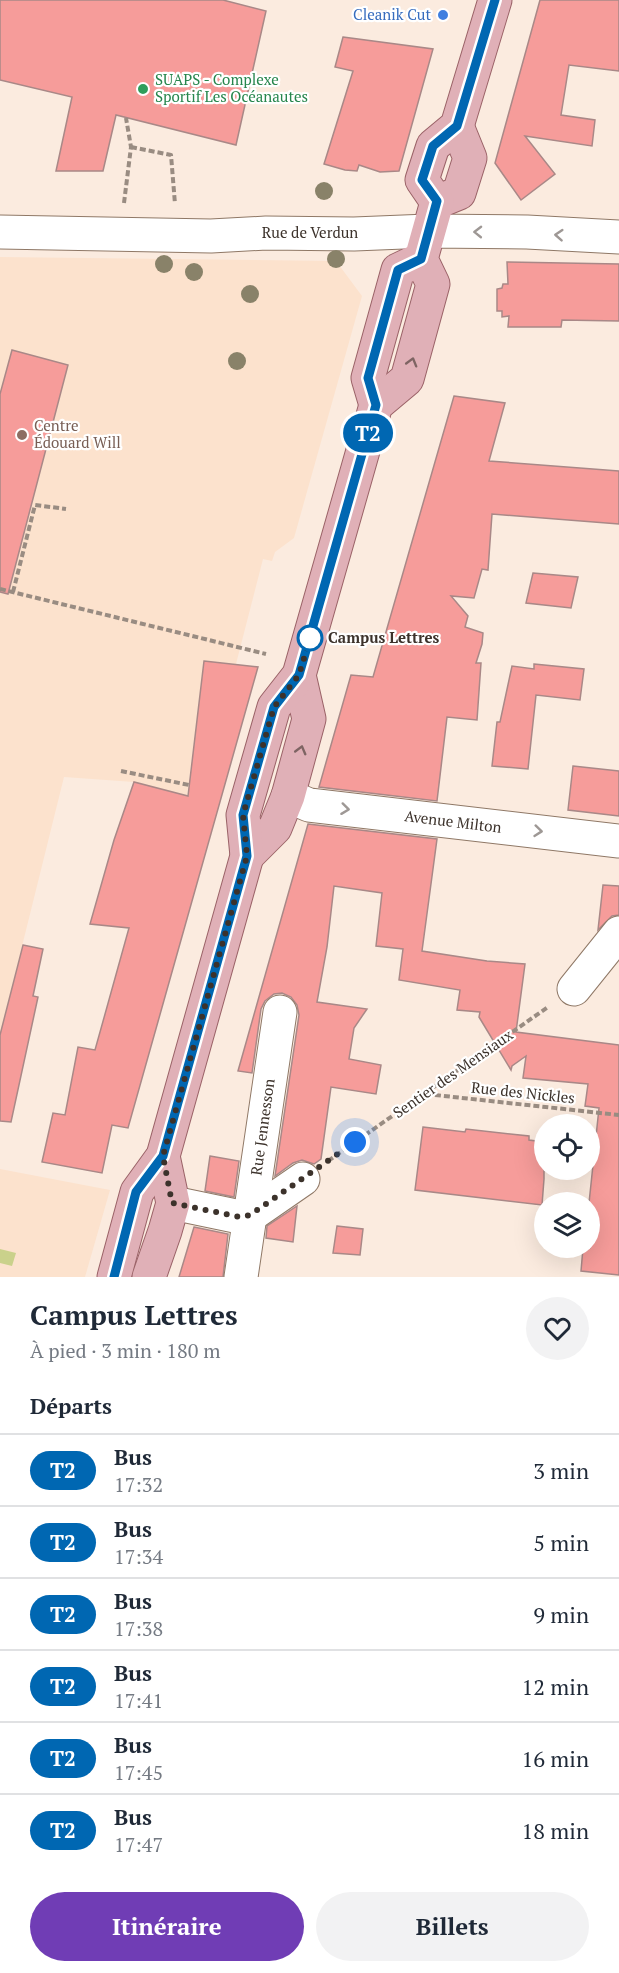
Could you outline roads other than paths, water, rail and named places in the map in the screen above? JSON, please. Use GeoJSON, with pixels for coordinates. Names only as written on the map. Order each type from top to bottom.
{"type":"FeatureCollection","features":[{"type":"Feature","properties":{"kind":"main road"},"geometry":{"type":"LineString","coordinates":[[114,1277],[136,1192],[163,1156],[247,856],[243,815],[274,707],[299,675],[376,405],[407,379],[433,284],[422,180],[433,146],[457,126],[495,0]]}},
{"type":"Feature","properties":{"kind":"main road"},"geometry":{"type":"LineString","coordinates":[[247,856],[275,828],[288,796],[309,719],[299,675]]}},
{"type":"Feature","properties":{"kind":"main road"},"geometry":{"type":"LineString","coordinates":[[149,1277],[172,1203],[163,1156]]}},
{"type":"Feature","properties":{"kind":"street","name":"Rue de Verdun"},"geometry":{"type":"LineString","coordinates":[[0,232],[211,236],[428,231],[527,232],[619,237]]}},
{"type":"Feature","properties":{"kind":"street","name":"Avenue Milton"},"geometry":{"type":"LineString","coordinates":[[288,796],[309,805],[619,840]]}},
{"type":"Feature","properties":{"kind":"street"},"geometry":{"type":"LineString","coordinates":[[574,989],[619,933]]}},
{"type":"Feature","properties":{"kind":"street","name":"Rue Jennesson"},"geometry":{"type":"LineString","coordinates":[[241,1277],[280,1012]]}},
{"type":"Feature","properties":{"kind":"street"},"geometry":{"type":"LineString","coordinates":[[172,1203],[240,1217],[250,1215],[303,1179]]}},
{"type":"Feature","properties":{"kind":"place","name":"Cleanik Cut"},"geometry":{"type":"Point","coordinates":[443,15]}},
{"type":"Feature","properties":{"kind":"place","name":"SUAPS - Complexe Sportif Les Océanautes"},"geometry":{"type":"Point","coordinates":[143,89]}},
{"type":"Feature","properties":{"kind":"place","name":"Centre Édouard Will"},"geometry":{"type":"Point","coordinates":[22,435]}},
{"type":"Feature","properties":{"kind":"place","name":"Campus Lettres"},"geometry":{"type":"Point","coordinates":[310,638]}}]}
